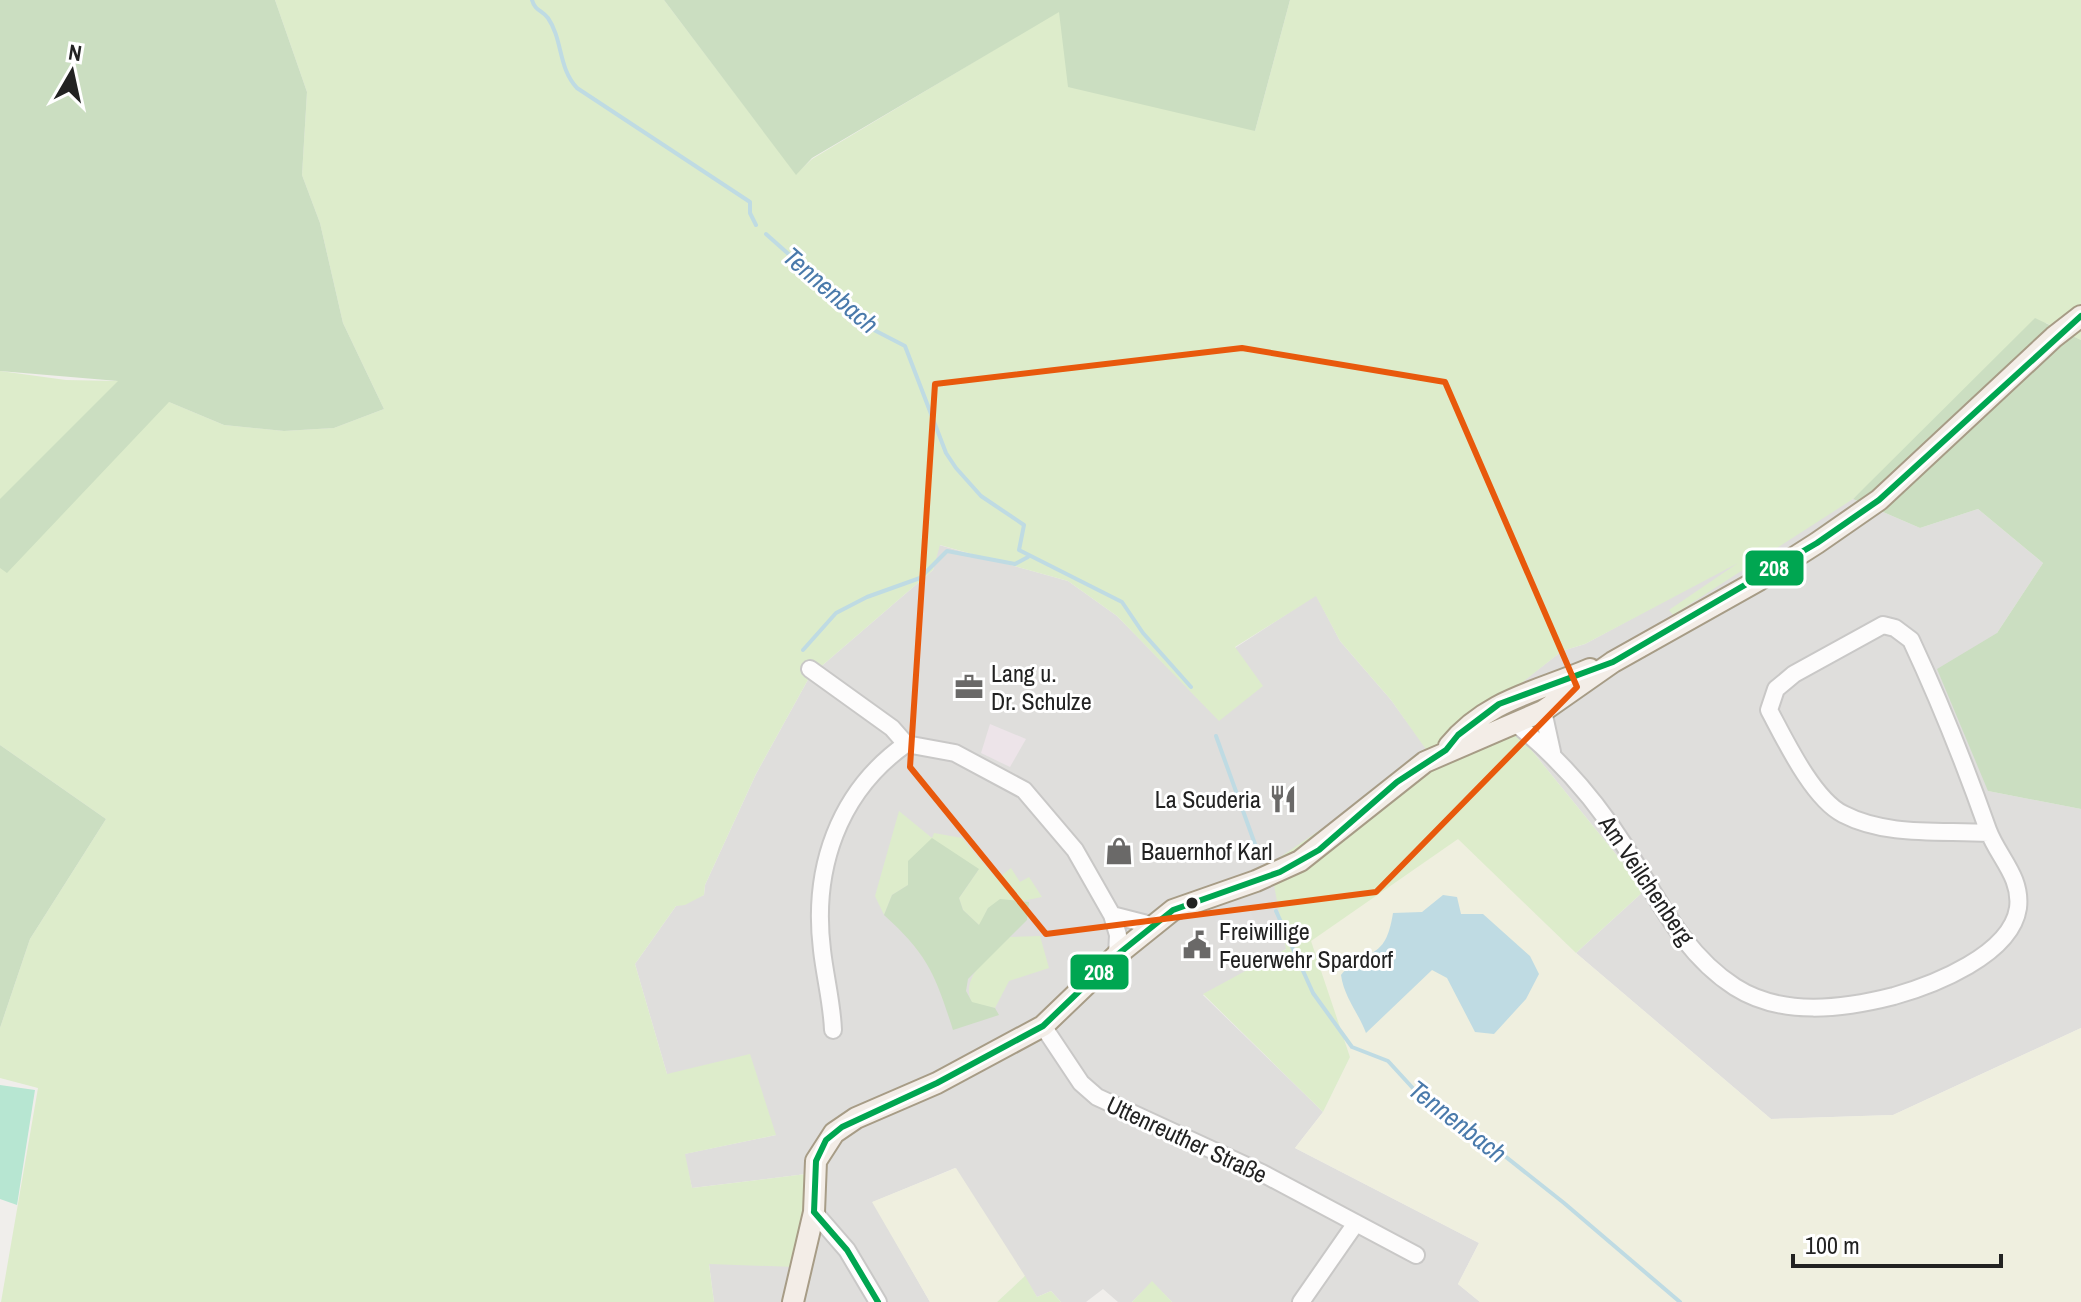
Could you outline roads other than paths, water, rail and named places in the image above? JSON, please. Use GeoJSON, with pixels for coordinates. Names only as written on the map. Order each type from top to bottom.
{"type":"FeatureCollection","features":[{"type":"Feature","properties":{"kind":"main road"},"geometry":{"type":"LineString","coordinates":[[793,1302],[814,1212],[816,1161],[834,1133],[856,1118],[937,1083],[1043,1026],[1151,925],[1193,902],[1256,881],[1300,861],[1406,775],[1446,750],[1543,711],[1613,662],[1759,580],[1879,500],[2054,337],[2081,316]]}},
{"type":"Feature","properties":{"kind":"main road"},"geometry":{"type":"LineString","coordinates":[[1446,750],[1483,714],[1520,694],[1613,662]]}},
{"type":"Feature","properties":{"kind":"main road"},"geometry":{"type":"LineString","coordinates":[[1520,694],[1543,711]]}},
{"type":"Feature","properties":{"kind":"main road"},"geometry":{"type":"LineString","coordinates":[[1515,723],[1513,705],[1520,694]]}},
{"type":"Feature","properties":{"kind":"street","name":"Am Veilchenberg"},"geometry":{"type":"LineString","coordinates":[[1515,723],[1552,752],[1622,842],[1685,942],[1727,981],[1765,1001],[1805,1007],[1851,1006],[1925,987],[1954,974],[1982,955],[2004,935],[2018,908],[2013,875],[1989,833],[1975,787],[1911,640],[1895,628],[1883,625],[1776,689],[1769,710],[1809,777],[1826,800],[1842,814],[1895,829],[1989,833]]}},
{"type":"Feature","properties":{"kind":"street"},"geometry":{"type":"LineString","coordinates":[[810,669],[892,728],[906,744],[955,753],[1024,790],[1075,850],[1112,915],[1118,935],[1117,955]]}},
{"type":"Feature","properties":{"kind":"street","name":"Am Veilchenberg"},"geometry":{"type":"LineString","coordinates":[[1543,711],[1552,752]]}},
{"type":"Feature","properties":{"kind":"street"},"geometry":{"type":"LineString","coordinates":[[833,1030],[820,930],[826,860],[839,817],[860,786],[880,762],[906,744]]}},
{"type":"Feature","properties":{"kind":"street"},"geometry":{"type":"LineString","coordinates":[[1112,915],[1151,925]]}},
{"type":"Feature","properties":{"kind":"street","name":"Uttenreuther Straße"},"geometry":{"type":"LineString","coordinates":[[1043,1026],[1081,1083],[1097,1097],[1262,1173],[1416,1255]]}},
{"type":"Feature","properties":{"kind":"street"},"geometry":{"type":"LineString","coordinates":[[814,1212],[847,1250],[878,1302]]}},
{"type":"Feature","properties":{"kind":"street"},"geometry":{"type":"LineString","coordinates":[[1301,1302],[1356,1223]]}},
{"type":"Feature","properties":{"kind":"water"},"geometry":{"type":"Polygon","coordinates":[[[1443,895],[1457,897],[1461,914],[1483,914],[1530,956],[1539,974],[1526,999],[1494,1034],[1475,1032],[1447,978],[1432,970],[1366,1033],[1341,975],[1380,947],[1390,929],[1393,913],[1422,912],[1443,895]]]}},
{"type":"Feature","properties":{"kind":"waterway","name":"Tennenbach"},"geometry":{"type":"LineString","coordinates":[[532,0],[553,27],[567,72],[577,88],[750,202],[750,213],[756,225]]}},
{"type":"Feature","properties":{"kind":"waterway","name":"Tennenbach"},"geometry":{"type":"LineString","coordinates":[[766,234],[874,330],[905,346],[946,453],[981,496],[1024,525],[1019,550],[1122,602],[1143,633],[1191,687]]}},
{"type":"Feature","properties":{"kind":"waterway"},"geometry":{"type":"LineString","coordinates":[[803,650],[836,613],[867,597],[920,578],[947,551],[1015,564],[1028,557]]}},
{"type":"Feature","properties":{"kind":"waterway","name":"Tennenbach"},"geometry":{"type":"LineString","coordinates":[[1216,736],[1260,858]]}},
{"type":"Feature","properties":{"kind":"waterway","name":"Tennenbach"},"geometry":{"type":"LineString","coordinates":[[1276,911],[1313,993],[1352,1047],[1388,1061],[1421,1097],[1467,1126],[1564,1203],[1680,1302]]}},
{"type":"Feature","properties":{"kind":"place","name":"Lang u. Dr. Schulze"},"geometry":{"type":"Point","coordinates":[969,687]}},
{"type":"Feature","properties":{"kind":"place","name":"La Scuderia"},"geometry":{"type":"Point","coordinates":[1283,799]}},
{"type":"Feature","properties":{"kind":"place","name":"Bauernhof Karl"},"geometry":{"type":"Point","coordinates":[1119,851]}},
{"type":"Feature","properties":{"kind":"place","name":"Freiwillige Feuerwehr Spardorf"},"geometry":{"type":"Point","coordinates":[1197,945]}}]}
